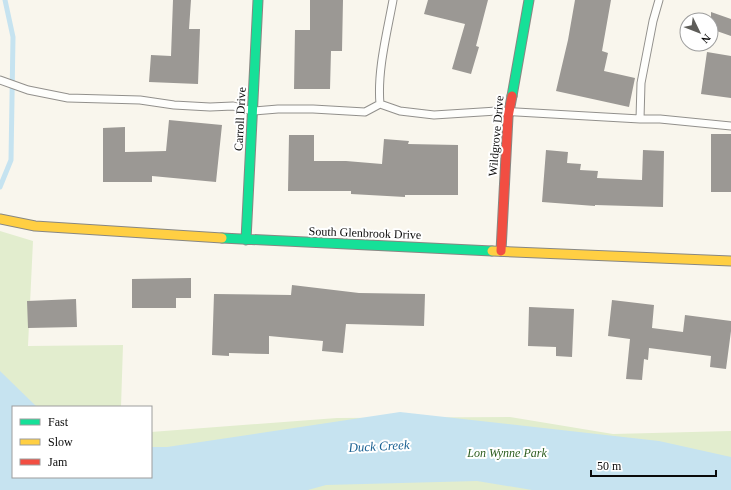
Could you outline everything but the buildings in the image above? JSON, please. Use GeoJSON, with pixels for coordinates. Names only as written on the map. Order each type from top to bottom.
{"type":"FeatureCollection","features":[{"type":"Feature","properties":{"kind":"street","name":"Carroll Drive"},"geometry":{"type":"LineString","coordinates":[[246,240],[258,0]]}},
{"type":"Feature","properties":{"kind":"street","name":"Wildgrove Drive"},"geometry":{"type":"LineString","coordinates":[[501,251],[508,112],[529,0]]}},
{"type":"Feature","properties":{"kind":"street","name":"South Glenbrook Drive"},"geometry":{"type":"LineString","coordinates":[[0,219],[35,226],[246,240],[731,261]]}},
{"type":"Feature","properties":{"kind":"lane"},"geometry":{"type":"LineString","coordinates":[[380,104],[379,93],[384,51],[393,0]]}},
{"type":"Feature","properties":{"kind":"lane"},"geometry":{"type":"LineString","coordinates":[[640,119],[641,83],[653,21],[659,0]]}},
{"type":"Feature","properties":{"kind":"lane"},"geometry":{"type":"LineString","coordinates":[[0,80],[23,88],[68,98],[140,100],[174,105],[210,107],[233,106],[252,111],[314,109],[365,112],[380,104],[400,111],[434,115],[497,111],[539,112],[564,115],[660,119],[731,126]]}},
{"type":"Feature","properties":{"kind":"green space","name":"Lon Wynne Park"},"geometry":{"type":"Polygon","coordinates":[[[0,231],[33,241],[28,346],[123,345],[121,406],[12,406],[12,478],[152,478],[152,432],[337,418],[510,417],[613,434],[731,431],[731,490],[0,490],[0,231]]]}},
{"type":"Feature","properties":{"kind":"water","name":"Lon Wynne Park"},"geometry":{"type":"Polygon","coordinates":[[[0,371],[36,406],[12,406],[12,478],[152,478],[152,447],[167,447],[400,412],[659,441],[731,457],[731,490],[532,490],[477,481],[326,485],[308,490],[0,490],[0,371]]]}},
{"type":"Feature","properties":{"kind":"waterway"},"geometry":{"type":"LineString","coordinates":[[0,187],[11,160],[13,37],[5,0]]}},
{"type":"Feature","properties":{"kind":"traffic: fast"},"geometry":{"type":"LineString","coordinates":[[246,240],[258,0]]}},
{"type":"Feature","properties":{"kind":"traffic: fast"},"geometry":{"type":"LineString","coordinates":[[512,96],[529,0]]}},
{"type":"Feature","properties":{"kind":"traffic: fast"},"geometry":{"type":"LineString","coordinates":[[222,238],[492,251]]}},
{"type":"Feature","properties":{"kind":"traffic: slow"},"geometry":{"type":"LineString","coordinates":[[0,219],[35,226],[222,238]]}},
{"type":"Feature","properties":{"kind":"traffic: slow"},"geometry":{"type":"LineString","coordinates":[[492,251],[731,261]]}},
{"type":"Feature","properties":{"kind":"traffic: jam"},"geometry":{"type":"LineString","coordinates":[[501,251],[508,117],[512,96]]}},
{"type":"Feature","properties":{"kind":"water label","name":"Duck Creek"},"geometry":{"type":"Point","coordinates":[379,446]}}]}
